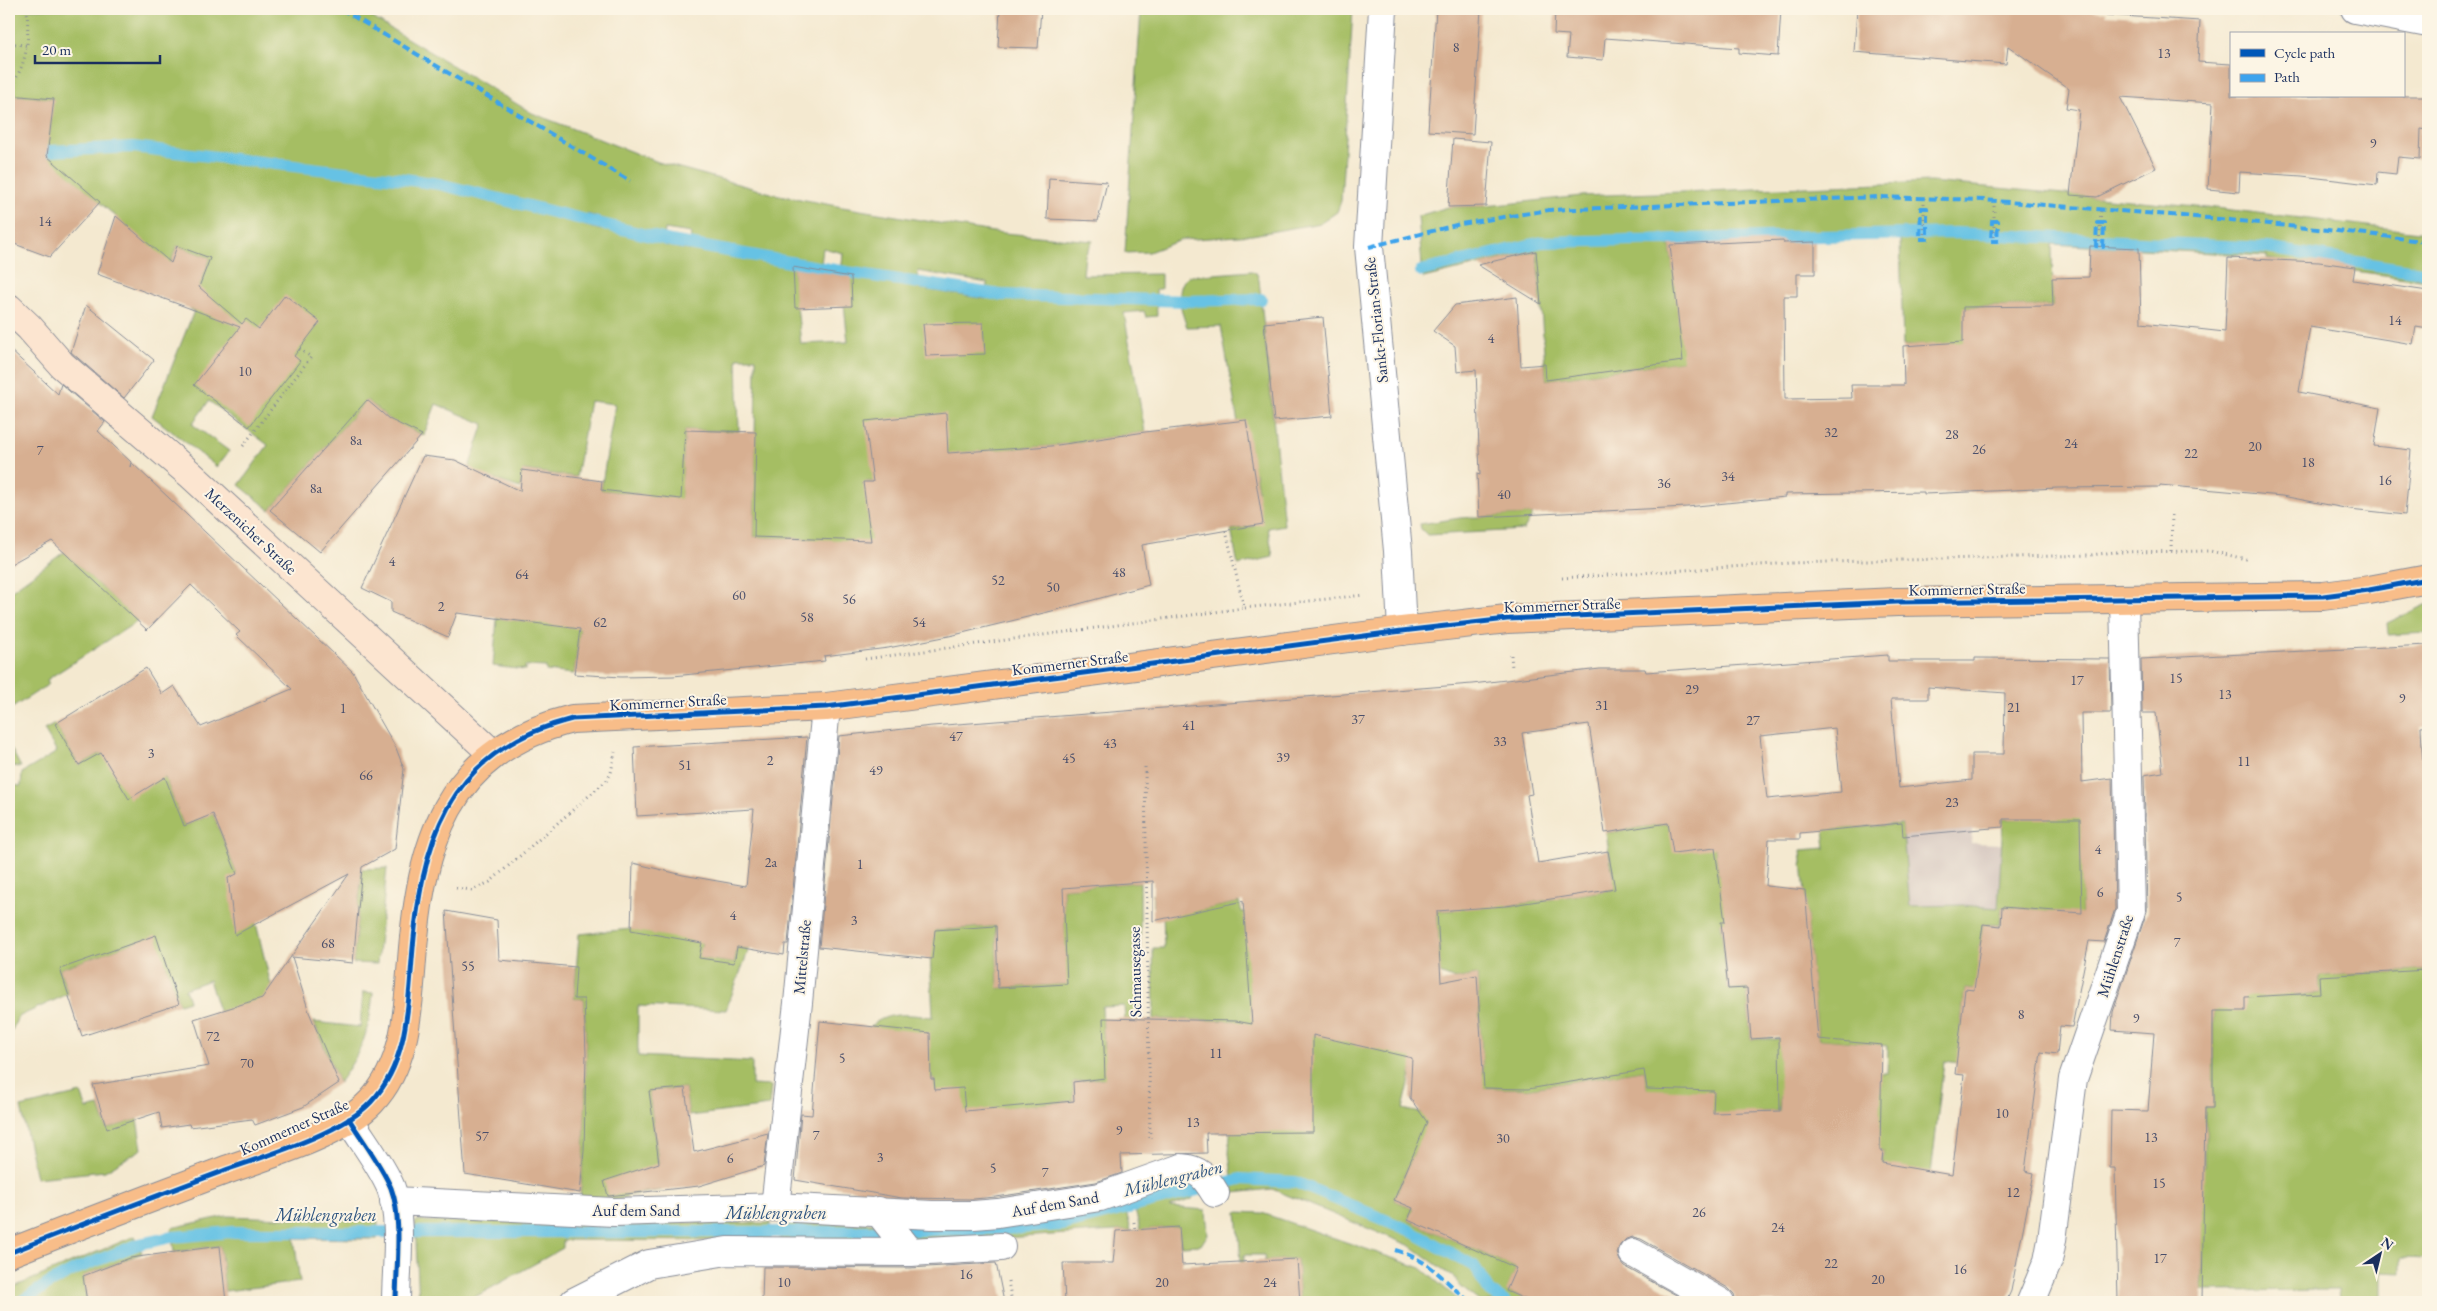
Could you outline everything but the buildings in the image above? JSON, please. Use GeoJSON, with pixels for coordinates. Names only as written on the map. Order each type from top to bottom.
{"type":"FeatureCollection","features":[{"type":"Feature","properties":{"kind":"main road","name":"Kommerner Straße"},"geometry":{"type":"LineString","coordinates":[[9,1253],[296,1144],[349,1119],[370,1104],[385,1084],[402,1043],[408,1015],[418,893],[426,857],[446,808],[464,782],[493,754],[533,731],[572,719],[826,707],[1402,631],[1507,619],[1897,602],[2323,596],[2428,579]]}},
{"type":"Feature","properties":{"kind":"street","name":"Sankt-Florian-Straße"},"geometry":{"type":"LineString","coordinates":[[1383,9],[1369,247],[1397,542],[1402,631]]}},
{"type":"Feature","properties":{"kind":"street"},"geometry":{"type":"LineString","coordinates":[[2355,9],[2428,23]]}},
{"type":"Feature","properties":{"kind":"street","name":"Merzenicher Straße"},"geometry":{"type":"LineString","coordinates":[[9,308],[31,329],[62,365],[190,474],[493,754]]}},
{"type":"Feature","properties":{"kind":"street","name":"Mühlenstraße"},"geometry":{"type":"LineString","coordinates":[[2031,1302],[2048,1262],[2074,1079],[2131,910],[2124,600]]}},
{"type":"Feature","properties":{"kind":"street","name":"Mittelstraße"},"geometry":{"type":"LineString","coordinates":[[775,1207],[798,1002],[826,707]]}},
{"type":"Feature","properties":{"kind":"street"},"geometry":{"type":"LineString","coordinates":[[349,1119],[391,1187],[396,1220],[396,1302]]}},
{"type":"Feature","properties":{"kind":"street","name":"Auf dem Sand"},"geometry":{"type":"LineString","coordinates":[[574,1302],[649,1264],[727,1251],[894,1232],[932,1215],[998,1213],[1100,1197],[1151,1177],[1181,1168],[1192,1169],[1210,1184]]}},
{"type":"Feature","properties":{"kind":"street","name":"Auf dem Sand"},"geometry":{"type":"LineString","coordinates":[[396,1220],[775,1207],[894,1232],[1001,1247]]}},
{"type":"Feature","properties":{"kind":"street"},"geometry":{"type":"LineString","coordinates":[[1633,1253],[1720,1302]]}},
{"type":"Feature","properties":{"kind":"path"},"geometry":{"type":"LineString","coordinates":[[9,90],[21,68],[28,46],[27,9]]}},
{"type":"Feature","properties":{"kind":"path"},"geometry":{"type":"LineString","coordinates":[[10,43],[28,46]]}},
{"type":"Feature","properties":{"kind":"path"},"geometry":{"type":"LineString","coordinates":[[1924,198],[1924,239]]}},
{"type":"Feature","properties":{"kind":"path"},"geometry":{"type":"LineString","coordinates":[[1994,202],[1994,242]]}},
{"type":"Feature","properties":{"kind":"path"},"geometry":{"type":"LineString","coordinates":[[2099,247],[2101,209]]}},
{"type":"Feature","properties":{"kind":"path"},"geometry":{"type":"LineString","coordinates":[[243,446],[311,357],[299,349]]}},
{"type":"Feature","properties":{"kind":"path"},"geometry":{"type":"LineString","coordinates":[[2171,551],[2172,514]]}},
{"type":"Feature","properties":{"kind":"path"},"geometry":{"type":"LineString","coordinates":[[1226,531],[1244,608]]}},
{"type":"Feature","properties":{"kind":"path"},"geometry":{"type":"LineString","coordinates":[[865,659],[1244,608],[1369,595]]}},
{"type":"Feature","properties":{"kind":"path"},"geometry":{"type":"LineString","coordinates":[[451,886],[472,890],[490,882],[607,780],[614,763],[616,744]]}},
{"type":"Feature","properties":{"kind":"shaded area"},"geometry":{"type":"Polygon","coordinates":[[[1972,829],[1971,843],[2002,844],[1998,908],[1962,905],[1910,906],[1903,836],[1972,829]]]}},
{"type":"Feature","properties":{"kind":"green space"},"geometry":{"type":"Polygon","coordinates":[[[9,9],[358,9],[532,113],[658,162],[774,194],[842,207],[993,232],[1093,241],[1085,255],[1083,275],[1161,274],[1161,289],[1156,289],[1157,316],[1146,317],[1144,311],[1124,313],[1145,432],[1051,446],[957,453],[958,478],[865,482],[872,545],[813,562],[812,539],[754,537],[756,358],[737,358],[739,431],[685,430],[681,516],[639,494],[601,490],[615,404],[590,401],[576,477],[523,470],[520,488],[468,470],[484,424],[436,404],[424,435],[394,423],[367,400],[270,510],[239,485],[268,445],[209,401],[192,424],[229,451],[217,467],[152,416],[194,311],[190,309],[210,258],[177,246],[165,278],[129,228],[67,174],[15,181],[9,188],[9,138],[49,138],[53,99],[9,95],[9,9]],[[587,214],[583,225],[601,230],[604,219],[587,214]],[[665,229],[663,245],[689,250],[691,233],[665,229]],[[823,248],[820,272],[793,267],[801,344],[848,342],[841,275],[843,253],[823,248]],[[918,271],[916,288],[986,299],[987,283],[918,271]]]}},
{"type":"Feature","properties":{"kind":"green space"},"geometry":{"type":"Polygon","coordinates":[[[1141,9],[1353,9],[1341,201],[1337,212],[1321,223],[1252,235],[1181,240],[1149,252],[1125,253],[1141,9]]]}},
{"type":"Feature","properties":{"kind":"green space"},"geometry":{"type":"Polygon","coordinates":[[[1931,182],[2207,207],[2428,233],[2428,281],[2267,259],[2267,256],[2052,244],[2053,306],[1964,307],[1963,366],[1927,345],[1903,346],[1900,239],[1670,245],[1685,361],[1546,380],[1537,251],[1423,278],[1418,216],[1448,207],[1486,206],[1581,196],[1931,182]]]}},
{"type":"Feature","properties":{"kind":"green space"},"geometry":{"type":"Polygon","coordinates":[[[1252,271],[1257,274],[1259,280],[1284,525],[1268,528],[1273,557],[1238,565],[1231,530],[1255,526],[1249,492],[1258,491],[1255,473],[1247,474],[1221,326],[1187,327],[1181,307],[1180,294],[1181,287],[1188,276],[1252,271]]]}},
{"type":"Feature","properties":{"kind":"green space"},"geometry":{"type":"Polygon","coordinates":[[[1533,514],[1524,530],[1427,535],[1421,529],[1420,524],[1460,518],[1533,514]]]}},
{"type":"Feature","properties":{"kind":"green space"},"geometry":{"type":"Polygon","coordinates":[[[64,552],[138,621],[54,675],[47,680],[49,684],[9,710],[9,592],[64,552]]]}},
{"type":"Feature","properties":{"kind":"green space"},"geometry":{"type":"Polygon","coordinates":[[[586,586],[574,674],[546,671],[546,667],[525,666],[525,670],[493,666],[497,618],[531,622],[586,586]]]}},
{"type":"Feature","properties":{"kind":"green space"},"geometry":{"type":"Polygon","coordinates":[[[2428,604],[2428,633],[2388,635],[2387,623],[2428,604]]]}},
{"type":"Feature","properties":{"kind":"green space"},"geometry":{"type":"Polygon","coordinates":[[[55,724],[79,765],[101,753],[165,777],[184,826],[213,814],[247,899],[250,898],[279,1019],[219,1011],[209,980],[185,989],[189,1001],[179,1004],[165,963],[150,968],[140,941],[60,969],[68,994],[18,1017],[9,1037],[9,785],[21,786],[22,773],[57,752],[44,730],[55,724]]]}},
{"type":"Feature","properties":{"kind":"green space"},"geometry":{"type":"Polygon","coordinates":[[[9,745],[21,767],[9,766],[9,745]]]}},
{"type":"Feature","properties":{"kind":"green space"},"geometry":{"type":"Polygon","coordinates":[[[2422,745],[2428,745],[2428,813],[2425,815],[2422,745]]]}},
{"type":"Feature","properties":{"kind":"green space"},"geometry":{"type":"Polygon","coordinates":[[[1490,808],[1507,906],[1615,889],[1606,833],[1668,823],[1715,848],[1719,875],[1737,875],[1741,920],[1721,923],[1728,989],[1747,988],[1751,1039],[1795,1039],[1848,1073],[1887,1073],[1888,1046],[1818,1039],[1801,850],[1826,848],[1824,830],[1902,824],[1910,906],[1962,905],[1998,908],[2003,819],[2083,817],[2082,914],[2002,907],[2000,925],[1983,924],[1980,949],[1983,991],[1965,989],[1961,1024],[1976,1065],[1944,1061],[1924,1236],[1882,1180],[1883,1151],[1848,1150],[1804,1095],[1780,1096],[1779,1111],[1758,1112],[1759,1149],[1650,1113],[1644,1070],[1528,1089],[1479,1088],[1483,1074],[1477,975],[1455,979],[1440,973],[1437,911],[1454,910],[1490,808]]]}},
{"type":"Feature","properties":{"kind":"green space"},"geometry":{"type":"Polygon","coordinates":[[[387,868],[377,964],[353,963],[362,869],[387,868]]]}},
{"type":"Feature","properties":{"kind":"green space"},"geometry":{"type":"Polygon","coordinates":[[[1140,882],[1141,1090],[1101,1078],[1073,1082],[1074,1101],[936,1115],[934,1079],[889,1074],[870,1027],[884,1018],[892,1016],[933,1017],[929,931],[996,926],[998,988],[1066,984],[1063,888],[1140,882]],[[1124,1006],[1102,1007],[1104,1048],[1127,1047],[1124,1006]]]}},
{"type":"Feature","properties":{"kind":"green space"},"geometry":{"type":"Polygon","coordinates":[[[1166,892],[1201,910],[1239,902],[1242,912],[1290,906],[1415,1058],[1403,1109],[1438,1117],[1414,1153],[1394,1200],[1413,1208],[1408,1220],[1516,1268],[1507,1291],[1532,1302],[1480,1302],[1461,1287],[1456,1279],[1411,1246],[1272,1189],[1234,1193],[1229,1153],[1236,1021],[1154,1019],[1153,948],[1164,948],[1163,907],[1153,907],[1153,894],[1166,892]]]}},
{"type":"Feature","properties":{"kind":"green space"},"geometry":{"type":"Polygon","coordinates":[[[631,929],[702,941],[700,958],[734,963],[737,947],[749,949],[726,1010],[638,1006],[638,1056],[752,1062],[752,1085],[771,1086],[769,1106],[689,1116],[685,1088],[649,1091],[662,1190],[630,1195],[613,1203],[580,1197],[584,1151],[586,1054],[584,999],[574,999],[579,934],[631,929]]]}},
{"type":"Feature","properties":{"kind":"green space"},"geometry":{"type":"Polygon","coordinates":[[[2213,955],[2295,995],[2320,993],[2319,976],[2428,970],[2428,1259],[2401,1258],[2401,1273],[2381,1272],[2381,1302],[2339,1302],[2338,1290],[2203,1291],[2202,1225],[2195,1168],[2205,1167],[2205,1108],[2213,1108],[2213,955]]]}},
{"type":"Feature","properties":{"kind":"green space"},"geometry":{"type":"Polygon","coordinates":[[[363,992],[373,993],[367,1031],[359,1051],[339,1083],[314,1022],[360,1027],[363,992]]]}},
{"type":"Feature","properties":{"kind":"green space"},"geometry":{"type":"Polygon","coordinates":[[[81,1093],[87,1109],[99,1106],[107,1129],[137,1119],[142,1149],[105,1171],[36,1178],[21,1107],[81,1093]]]}},
{"type":"Feature","properties":{"kind":"green space"},"geometry":{"type":"Polygon","coordinates":[[[1179,1178],[1195,1194],[1192,1199],[1169,1207],[1206,1210],[1208,1234],[1201,1245],[1181,1246],[1178,1227],[1140,1230],[1132,1198],[1179,1178]]]}},
{"type":"Feature","properties":{"kind":"green space"},"geometry":{"type":"Polygon","coordinates":[[[1123,1200],[1131,1230],[1005,1238],[1003,1219],[1123,1200]]]}},
{"type":"Feature","properties":{"kind":"green space"},"geometry":{"type":"Polygon","coordinates":[[[1237,1212],[1262,1213],[1421,1268],[1461,1302],[1300,1302],[1297,1259],[1265,1261],[1264,1255],[1244,1255],[1244,1262],[1241,1262],[1237,1212]]]}},
{"type":"Feature","properties":{"kind":"green space"},"geometry":{"type":"Polygon","coordinates":[[[226,1216],[378,1221],[377,1239],[294,1238],[300,1282],[225,1291],[220,1246],[174,1252],[171,1228],[226,1216]]]}},
{"type":"Feature","properties":{"kind":"green space"},"geometry":{"type":"Polygon","coordinates":[[[993,1220],[995,1238],[915,1242],[900,1223],[993,1220]]]}},
{"type":"Feature","properties":{"kind":"green space"},"geometry":{"type":"Polygon","coordinates":[[[415,1221],[770,1223],[770,1241],[563,1240],[563,1248],[466,1302],[419,1302],[415,1221]]]}},
{"type":"Feature","properties":{"kind":"green space"},"geometry":{"type":"Polygon","coordinates":[[[780,1223],[874,1223],[889,1242],[780,1241],[780,1223]]]}},
{"type":"Feature","properties":{"kind":"green space"},"geometry":{"type":"Polygon","coordinates":[[[135,1236],[142,1253],[83,1276],[87,1302],[9,1302],[9,1289],[135,1236]]]}},
{"type":"Feature","properties":{"kind":"waterway"},"geometry":{"type":"LineString","coordinates":[[9,153],[133,147],[439,184],[671,241],[846,272],[1001,295],[1187,301],[1261,299]]}},
{"type":"Feature","properties":{"kind":"waterway"},"geometry":{"type":"LineString","coordinates":[[1421,271],[1542,242],[1956,233],[2266,248],[2428,273]]}},
{"type":"Feature","properties":{"kind":"waterway","name":"Mühlengraben"},"geometry":{"type":"LineString","coordinates":[[21,1302],[48,1284],[76,1269],[139,1244],[172,1237],[232,1232],[791,1232],[1006,1229],[1063,1225],[1240,1179],[1295,1182],[1409,1230],[1474,1266],[1489,1291],[1505,1302]]}},
{"type":"Feature","properties":{"kind":"marked path"},"geometry":{"type":"LineString","coordinates":[[341,9],[630,181]]}},
{"type":"Feature","properties":{"kind":"marked path"},"geometry":{"type":"LineString","coordinates":[[1369,247],[1460,224],[1549,210],[1879,197],[1983,200],[2220,219],[2428,242]]}},
{"type":"Feature","properties":{"kind":"marked path"},"geometry":{"type":"LineString","coordinates":[[1921,208],[1927,208],[1927,239],[1920,239],[1921,208]]}},
{"type":"Feature","properties":{"kind":"marked path"},"geometry":{"type":"LineString","coordinates":[[1992,221],[1998,221],[1997,241],[1991,241],[1992,221]]}},
{"type":"Feature","properties":{"kind":"marked path"},"geometry":{"type":"LineString","coordinates":[[2097,223],[2104,223],[2103,247],[2096,246],[2097,223]]}},
{"type":"Feature","properties":{"kind":"marked path"},"geometry":{"type":"LineString","coordinates":[[1395,1250],[1428,1266],[1470,1302]]}},
{"type":"Feature","properties":{"kind":"cycle path"},"geometry":{"type":"LineString","coordinates":[[9,1253],[196,1181],[302,1143],[358,1114],[371,1102],[383,1087],[392,1071],[404,1035],[416,918],[423,878],[433,841],[448,808],[468,779],[495,754],[529,734],[572,719],[826,707],[1402,631],[1507,619],[1897,602],[2323,596],[2428,579]]}},
{"type":"Feature","properties":{"kind":"cycle path"},"geometry":{"type":"LineString","coordinates":[[349,1119],[372,1153],[391,1188],[395,1201],[398,1229],[396,1302]]}}]}
